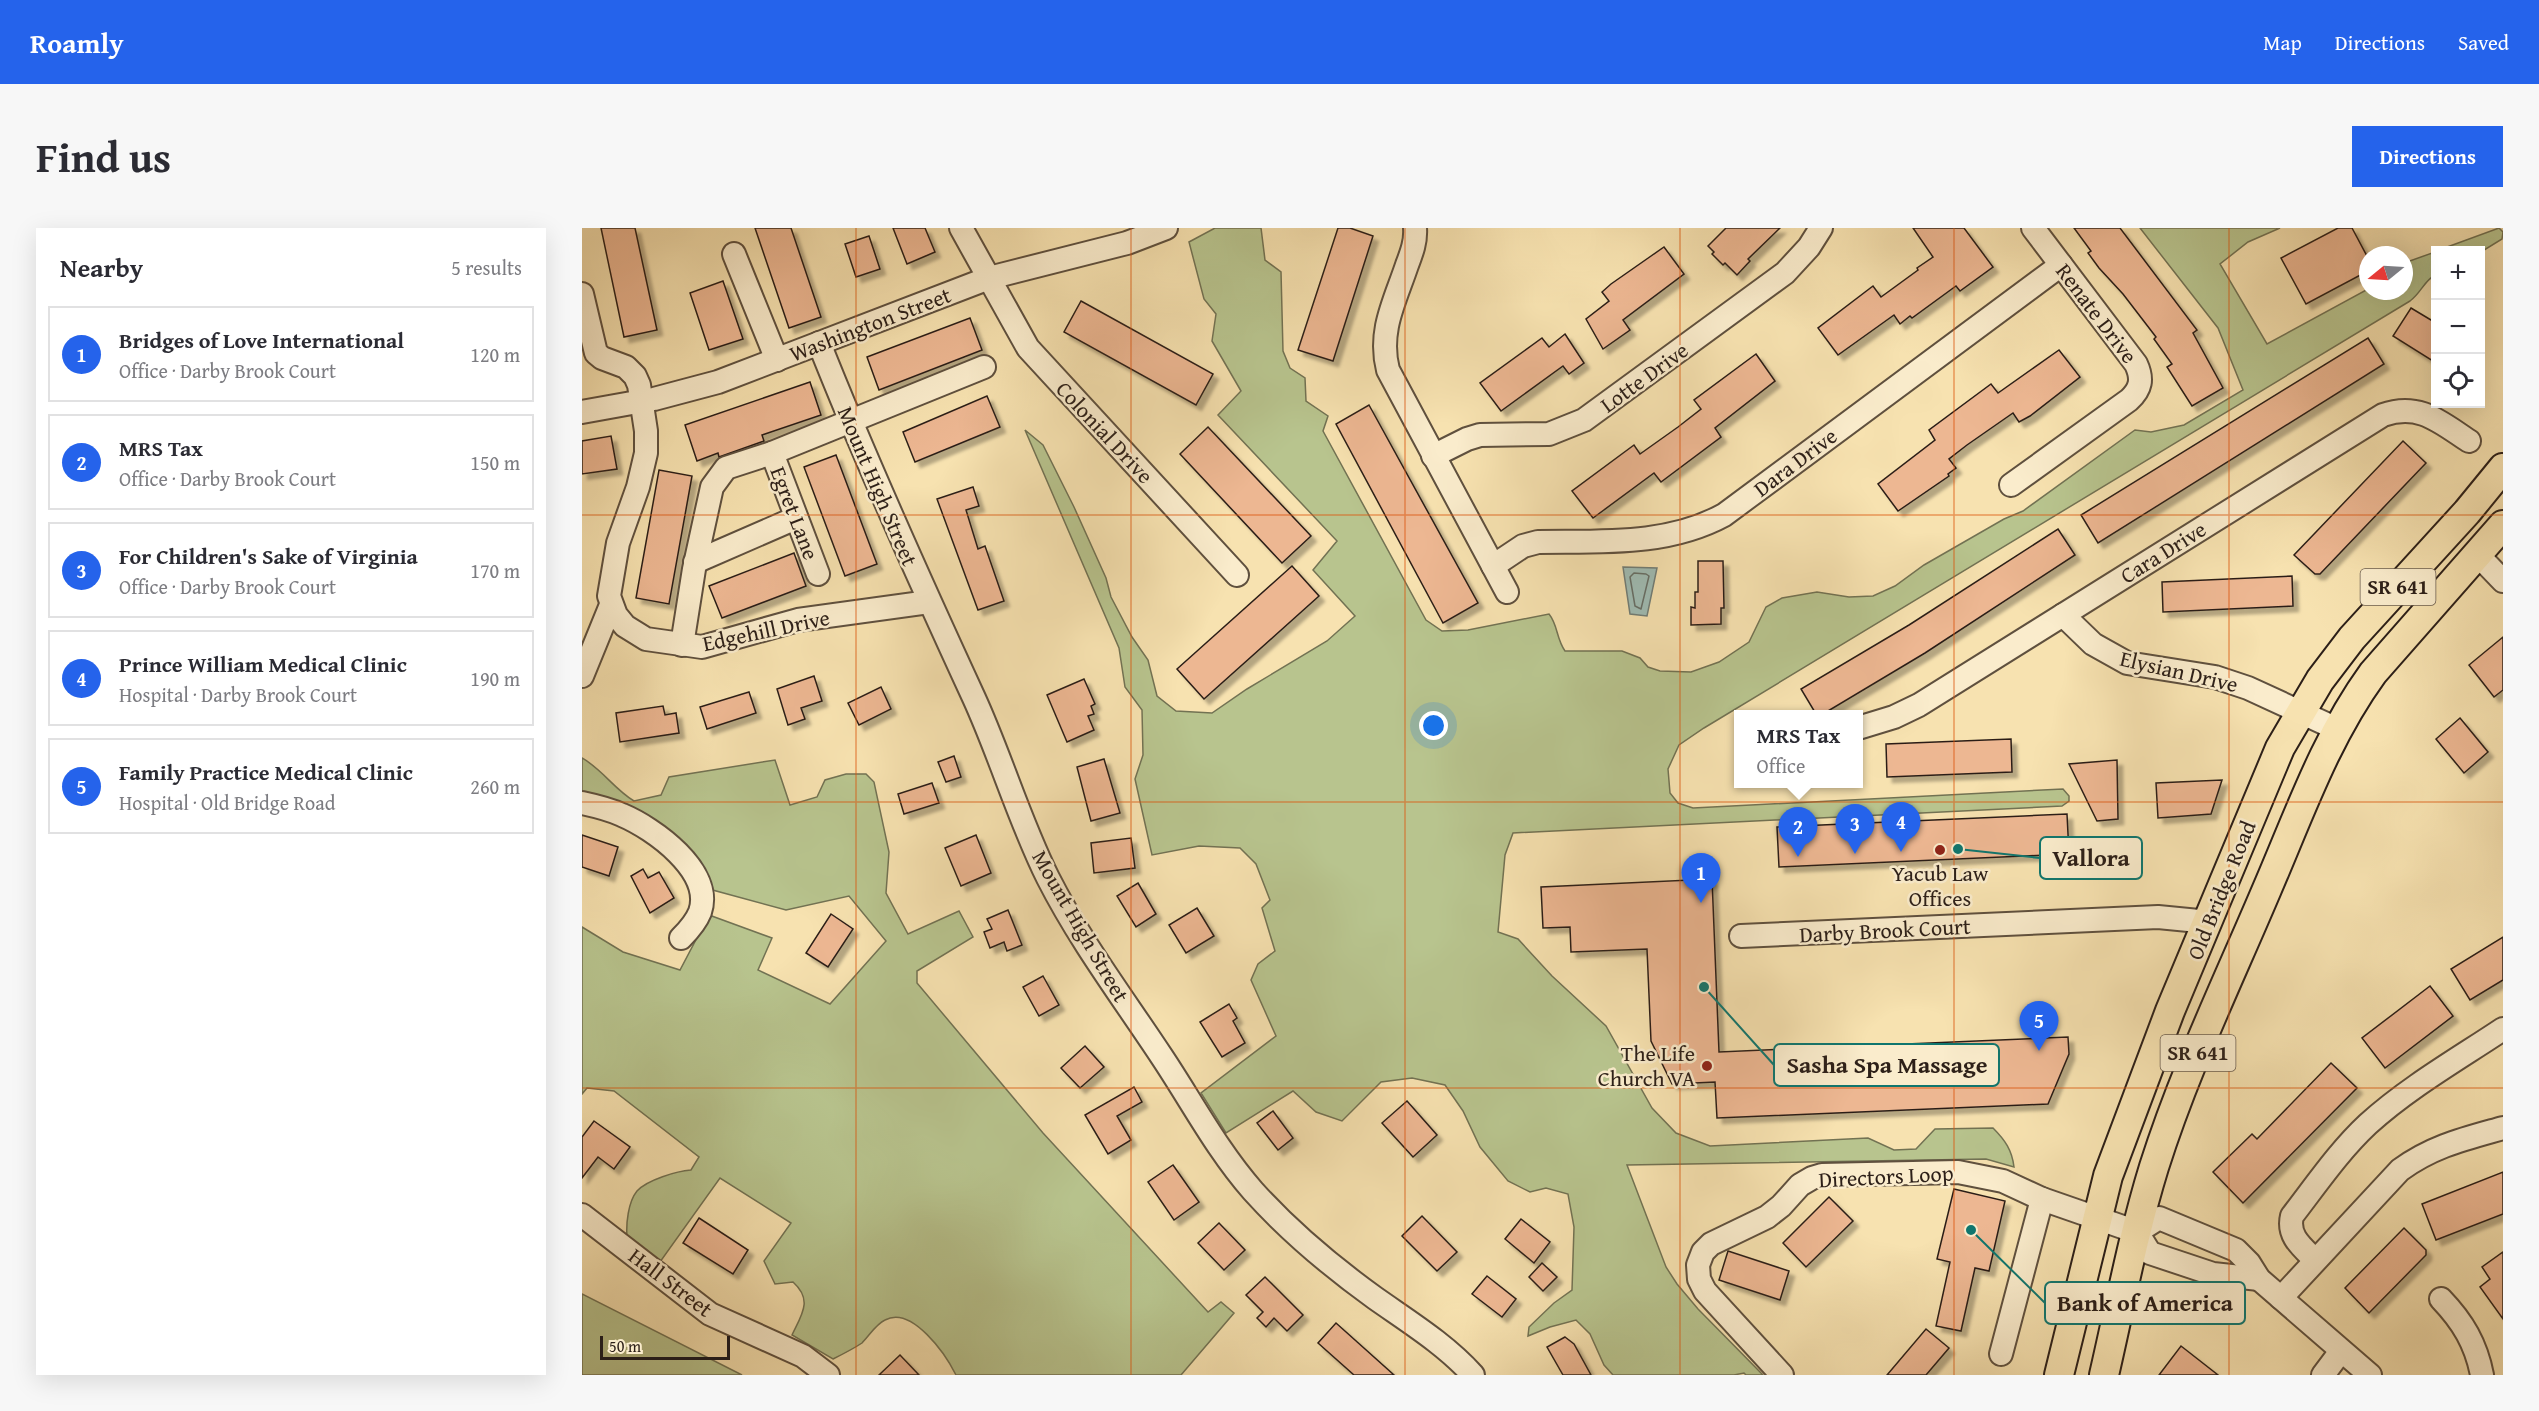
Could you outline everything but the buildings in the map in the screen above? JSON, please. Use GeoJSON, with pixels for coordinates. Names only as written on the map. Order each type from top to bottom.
{"type":"FeatureCollection","features":[{"type":"Feature","properties":{"kind":"main road","name":"Old Bridge Road"},"geometry":{"type":"LineString","coordinates":[[2059,1375],[2108,1176],[2135,1100],[2280,748],[2320,680],[2352,638],[2467,512],[2503,468]]}},
{"type":"Feature","properties":{"kind":"main road","name":"Old Bridge Road"},"geometry":{"type":"LineString","coordinates":[[2104,1375],[2154,1168],[2176,1105],[2337,729],[2373,673],[2503,525]]}},
{"type":"Feature","properties":{"kind":"street","name":"Colonial Drive"},"geometry":{"type":"LineString","coordinates":[[961,228],[1028,348],[1237,575]]}},
{"type":"Feature","properties":{"kind":"street"},"geometry":{"type":"LineString","coordinates":[[1415,228],[1415,244],[1387,323],[1384,354],[1388,370],[1507,592]]}},
{"type":"Feature","properties":{"kind":"street","name":"Lotte Drive"},"geometry":{"type":"LineString","coordinates":[[1433,456],[1474,437],[1550,434],[1584,420],[1785,273],[1809,246],[1821,228]]}},
{"type":"Feature","properties":{"kind":"street","name":"Renate Drive"},"geometry":{"type":"LineString","coordinates":[[2011,485],[2129,400],[2140,387],[2140,376],[2136,364],[2033,228]]}},
{"type":"Feature","properties":{"kind":"street","name":"Washington Street"},"geometry":{"type":"LineString","coordinates":[[582,412],[642,402],[718,382],[989,278],[1127,243],[1162,230]]}},
{"type":"Feature","properties":{"kind":"street"},"geometry":{"type":"LineString","coordinates":[[734,254],[777,360]]}},
{"type":"Feature","properties":{"kind":"street","name":"Dara Drive"},"geometry":{"type":"LineString","coordinates":[[1493,566],[1522,546],[1538,542],[1643,540],[1691,530],[1724,515],[2061,265]]}},
{"type":"Feature","properties":{"kind":"street"},"geometry":{"type":"LineString","coordinates":[[582,294],[584,317],[596,353],[602,358],[629,369],[638,381],[646,453],[638,486],[618,543],[609,596],[611,605],[582,676]]}},
{"type":"Feature","properties":{"kind":"street","name":"Mount High Street"},"geometry":{"type":"LineString","coordinates":[[819,343],[849,420],[976,702],[1048,879],[1097,963],[1162,1056],[1232,1164],[1281,1220],[1372,1296],[1452,1355],[1473,1375]]}},
{"type":"Feature","properties":{"kind":"street"},"geometry":{"type":"LineString","coordinates":[[682,645],[695,562],[712,487],[726,468],[772,453],[984,367]]}},
{"type":"Feature","properties":{"kind":"street","name":"Cara Drive"},"geometry":{"type":"LineString","coordinates":[[1863,726],[1907,712],[2383,415],[2402,411],[2421,412],[2469,441]]}},
{"type":"Feature","properties":{"kind":"street","name":"Egret Lane"},"geometry":{"type":"LineString","coordinates":[[772,453],[818,574]]}},
{"type":"Feature","properties":{"kind":"street"},"geometry":{"type":"LineString","coordinates":[[695,562],[796,518]]}},
{"type":"Feature","properties":{"kind":"street"},"geometry":{"type":"LineString","coordinates":[[2477,554],[2503,581]]}},
{"type":"Feature","properties":{"kind":"street","name":"Edgehill Drive"},"geometry":{"type":"LineString","coordinates":[[611,605],[625,626],[646,639],[702,646],[798,620],[929,602]]}},
{"type":"Feature","properties":{"kind":"street","name":"Elysian Drive"},"geometry":{"type":"LineString","coordinates":[[2063,615],[2093,644],[2127,663],[2215,677],[2248,688],[2337,729]]}},
{"type":"Feature","properties":{"kind":"street"},"geometry":{"type":"LineString","coordinates":[[582,803],[622,815],[647,827],[671,847],[691,870],[699,885],[702,899],[700,911],[693,925],[681,938]]}},
{"type":"Feature","properties":{"kind":"street","name":"Darby Brook Court"},"geometry":{"type":"LineString","coordinates":[[1741,936],[2158,918],[2209,922]]}},
{"type":"Feature","properties":{"kind":"street"},"geometry":{"type":"LineString","coordinates":[[2315,1260],[2294,1238],[2290,1225],[2292,1216],[2342,1152],[2368,1125],[2398,1100],[2503,1029]]}},
{"type":"Feature","properties":{"kind":"street"},"geometry":{"type":"LineString","coordinates":[[2281,1298],[2400,1170],[2419,1156],[2441,1146],[2503,1128]]}},
{"type":"Feature","properties":{"kind":"street","name":"Directors Loop"},"geometry":{"type":"LineString","coordinates":[[1782,1375],[1705,1291],[1698,1279],[1698,1265],[1702,1252],[1710,1244],[1767,1217],[1781,1206],[1800,1185],[1822,1175],[1958,1172],[2003,1181],[2042,1199],[2137,1232]]}},
{"type":"Feature","properties":{"kind":"street"},"geometry":{"type":"LineString","coordinates":[[2001,1354],[2042,1199]]}},
{"type":"Feature","properties":{"kind":"street","name":"Hall Street"},"geometry":{"type":"LineString","coordinates":[[582,1215],[710,1314],[803,1356],[828,1375]]}},
{"type":"Feature","properties":{"kind":"street"},"geometry":{"type":"LineString","coordinates":[[2259,1279],[2213,1274],[2150,1253],[2137,1232],[2159,1218],[2236,1250],[2249,1263],[2259,1279],[2370,1375]]}},
{"type":"Feature","properties":{"kind":"street"},"geometry":{"type":"LineString","coordinates":[[2441,1299],[2460,1319],[2471,1338],[2482,1375]]}},
{"type":"Feature","properties":{"kind":"street"},"geometry":{"type":"LineString","coordinates":[[2323,1375],[2342,1351]]}},
{"type":"Feature","properties":{"kind":"green space"},"geometry":{"type":"Polygon","coordinates":[[[1215,228],[1261,228],[1265,260],[1281,272],[1283,351],[1290,368],[1305,378],[1306,401],[1328,416],[1323,431],[1426,620],[1442,631],[1468,630],[1549,614],[1565,651],[1622,651],[1640,658],[1648,667],[1660,671],[1691,672],[1719,662],[1749,642],[1766,607],[1782,598],[1817,592],[1849,597],[1873,596],[1895,586],[1924,565],[2004,519],[2023,511],[2135,430],[2151,432],[2184,425],[2243,390],[2218,328],[2140,228],[2280,228],[2248,242],[2220,264],[2267,344],[2359,294],[2359,300],[2411,300],[1704,728],[1679,745],[1668,769],[1670,793],[1678,803],[1693,808],[2063,789],[2069,796],[2069,801],[2062,806],[1513,833],[1505,855],[1498,932],[1518,939],[1552,976],[1606,1026],[1652,1108],[1676,1133],[1710,1146],[1868,1138],[1894,1150],[1916,1149],[1935,1129],[1993,1128],[2010,1150],[2014,1167],[1986,1159],[1627,1165],[1666,1267],[1677,1284],[1698,1309],[1763,1375],[1744,1373],[1734,1375],[1613,1375],[1604,1365],[1590,1334],[1576,1320],[1528,1336],[1529,1327],[1554,1303],[1572,1290],[1574,1227],[1568,1194],[1546,1188],[1530,1192],[1508,1181],[1480,1147],[1463,1111],[1445,1085],[1412,1078],[1381,1082],[1342,1121],[1316,1112],[1293,1091],[1226,1133],[1201,1093],[1276,1036],[1251,980],[1258,964],[1275,951],[1262,908],[1270,900],[1256,864],[1240,848],[1199,846],[1152,855],[1135,779],[1143,755],[1142,710],[1125,687],[1119,648],[1025,430],[1043,445],[1074,507],[1106,578],[1111,597],[1132,637],[1148,660],[1157,696],[1176,711],[1212,713],[1327,641],[1355,616],[1313,570],[1337,541],[1218,415],[1241,391],[1212,341],[1216,314],[1204,299],[1189,242],[1215,228]]]}},
{"type":"Feature","properties":{"kind":"green space"},"geometry":{"type":"Polygon","coordinates":[[[2499,228],[2503,232],[2502,239],[2485,250],[2485,246],[2450,246],[2499,228]]]}},
{"type":"Feature","properties":{"kind":"green space"},"geometry":{"type":"Polygon","coordinates":[[[2431,253],[2431,278],[2413,298],[2413,260],[2431,253]]]}},
{"type":"Feature","properties":{"kind":"green space"},"geometry":{"type":"Polygon","coordinates":[[[582,758],[634,801],[661,795],[669,777],[775,760],[790,805],[817,797],[825,780],[846,774],[866,774],[874,782],[889,852],[886,893],[908,934],[959,911],[973,937],[917,971],[917,983],[1043,1133],[1208,1312],[1221,1302],[1234,1313],[1181,1375],[956,1375],[927,1334],[906,1319],[895,1317],[882,1322],[862,1343],[833,1359],[792,1335],[804,1307],[803,1295],[793,1282],[775,1284],[764,1261],[791,1223],[720,1178],[660,1262],[627,1237],[628,1213],[637,1191],[662,1177],[691,1170],[699,1157],[614,1091],[587,1088],[582,1094],[582,927],[623,952],[680,970],[709,915],[772,938],[758,970],[830,1004],[886,941],[849,896],[786,910],[709,889],[680,840],[644,813],[620,803],[582,793],[582,758]]]}},
{"type":"Feature","properties":{"kind":"green space"},"geometry":{"type":"Polygon","coordinates":[[[582,1294],[742,1375],[582,1375],[582,1294]]]}},
{"type":"Feature","properties":{"kind":"water"},"geometry":{"type":"Polygon","coordinates":[[[1623,567],[1657,568],[1647,616],[1630,614],[1623,567]]]}},
{"type":"Feature","properties":{"kind":"place","name":"Vallora"},"geometry":{"type":"Point","coordinates":[1958,849]}},
{"type":"Feature","properties":{"kind":"place","name":"Yacub Law Offices"},"geometry":{"type":"Point","coordinates":[1940,850]}},
{"type":"Feature","properties":{"kind":"place","name":"Prince William Medical Clinic"},"geometry":{"type":"Point","coordinates":[1901,852]}},
{"type":"Feature","properties":{"kind":"place","name":"For Children's Sake of Virginia"},"geometry":{"type":"Point","coordinates":[1855,854]}},
{"type":"Feature","properties":{"kind":"place","name":"MRS Tax"},"geometry":{"type":"Point","coordinates":[1798,857]}},
{"type":"Feature","properties":{"kind":"place","name":"Bridges of Love International"},"geometry":{"type":"Point","coordinates":[1701,903]}},
{"type":"Feature","properties":{"kind":"place","name":"Sasha Spa Massage"},"geometry":{"type":"Point","coordinates":[1704,987]}},
{"type":"Feature","properties":{"kind":"place","name":"Family Practice Medical Clinic"},"geometry":{"type":"Point","coordinates":[2039,1051]}},
{"type":"Feature","properties":{"kind":"place","name":"The Life Church VA"},"geometry":{"type":"Point","coordinates":[1707,1066]}},
{"type":"Feature","properties":{"kind":"place","name":"Bank of America"},"geometry":{"type":"Point","coordinates":[1971,1230]}}]}
